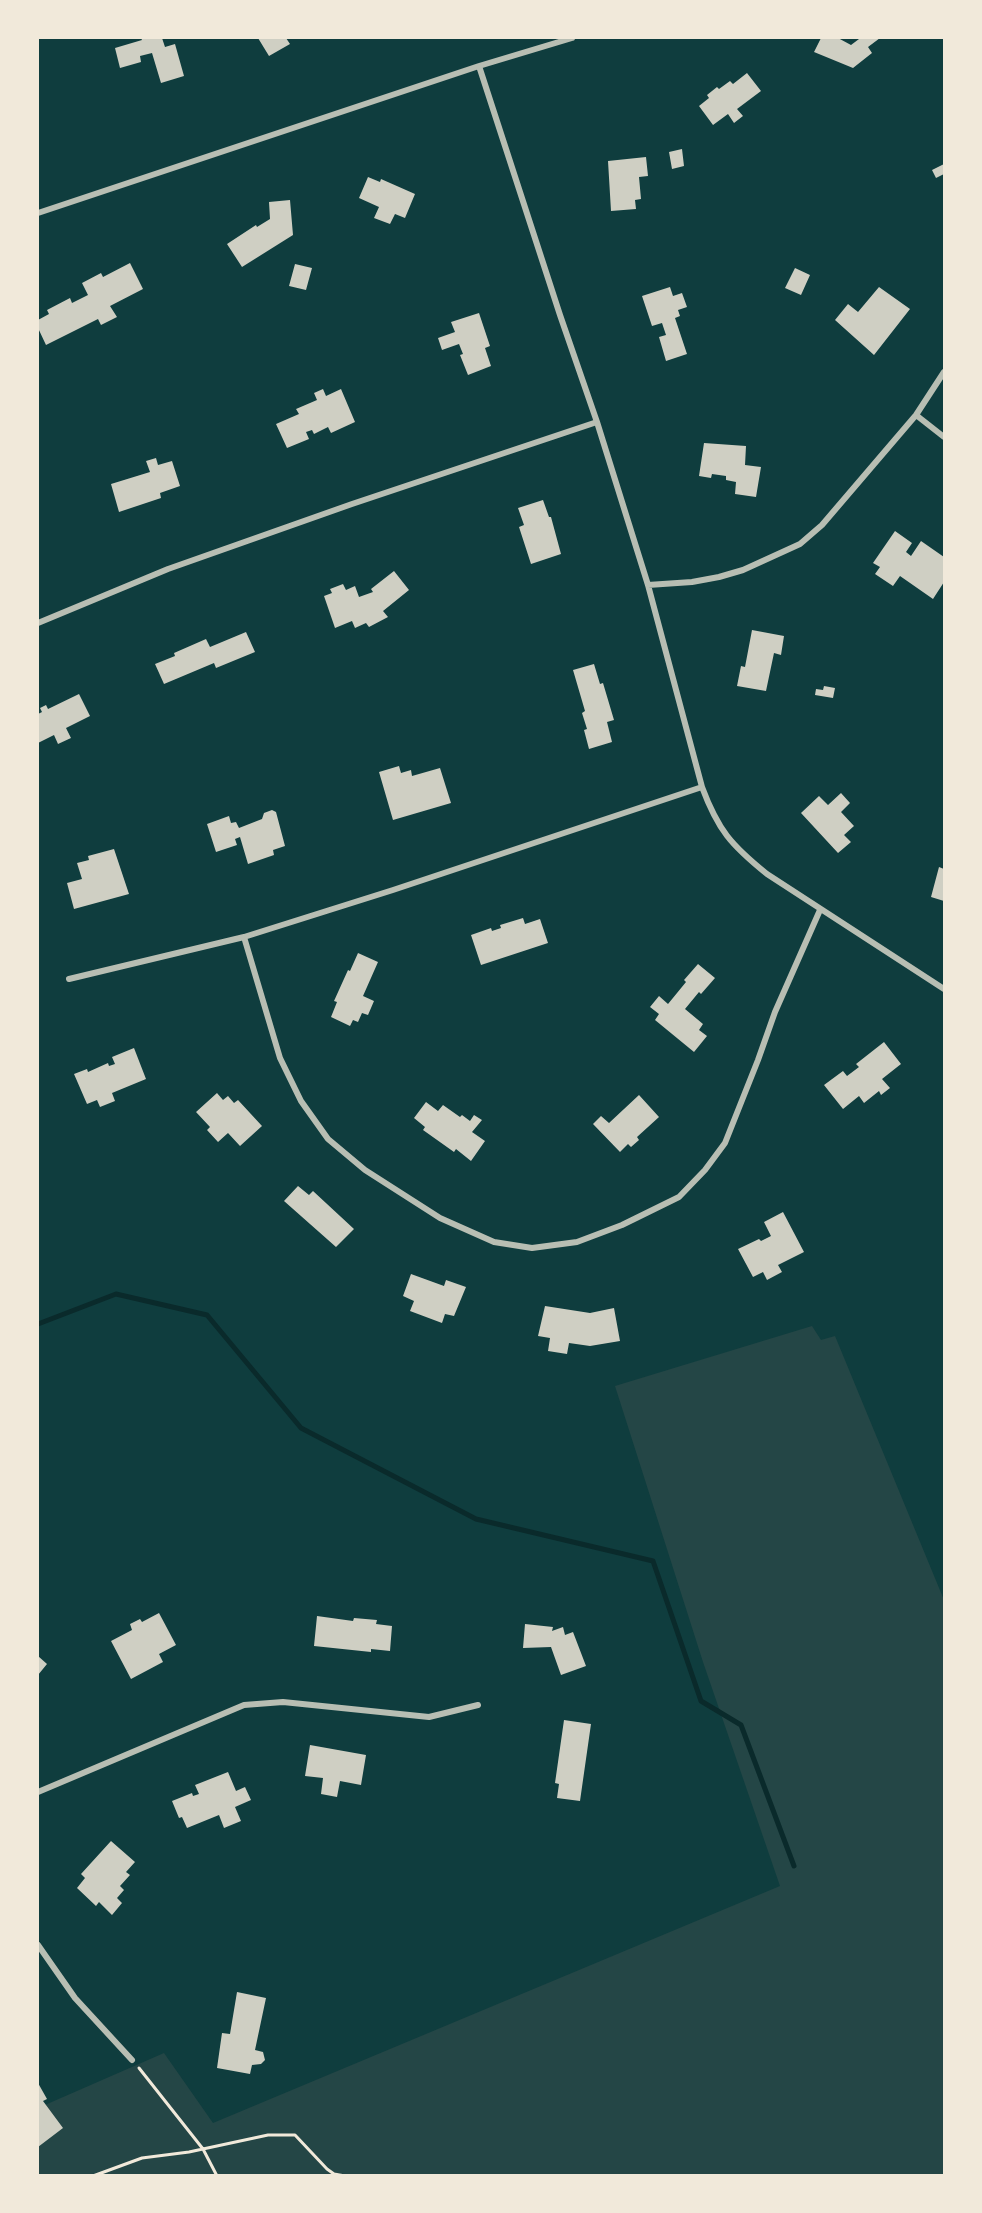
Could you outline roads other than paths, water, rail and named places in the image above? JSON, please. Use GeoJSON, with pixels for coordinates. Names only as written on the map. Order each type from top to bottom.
{"type":"FeatureCollection","features":[{"type":"Feature","properties":{"kind":"street"},"geometry":{"type":"LineString","coordinates":[[38,213],[479,66],[572,38]]}},
{"type":"Feature","properties":{"kind":"street"},"geometry":{"type":"LineString","coordinates":[[479,66],[597,422],[648,585],[702,787],[712,816],[742,854],[767,874],[945,989]]}},
{"type":"Feature","properties":{"kind":"street"},"geometry":{"type":"LineString","coordinates":[[648,585],[692,582],[719,577],[743,570],[800,544],[822,525],[916,415],[945,372]]}},
{"type":"Feature","properties":{"kind":"street"},"geometry":{"type":"LineString","coordinates":[[916,415],[945,437]]}},
{"type":"Feature","properties":{"kind":"street"},"geometry":{"type":"LineString","coordinates":[[38,622],[179,565],[597,422]]}},
{"type":"Feature","properties":{"kind":"street"},"geometry":{"type":"LineString","coordinates":[[69,979],[244,937],[702,787]]}},
{"type":"Feature","properties":{"kind":"street"},"geometry":{"type":"LineString","coordinates":[[244,937],[280,1058],[301,1101],[328,1139],[365,1170],[440,1218],[494,1242],[532,1248],[577,1242],[622,1225],[679,1197],[705,1170],[725,1143],[775,1012],[820,910]]}},
{"type":"Feature","properties":{"kind":"street"},"geometry":{"type":"LineString","coordinates":[[38,1792],[244,1705],[283,1702],[429,1717],[478,1704]]}},
{"type":"Feature","properties":{"kind":"street"},"geometry":{"type":"LineString","coordinates":[[38,1945],[75,1998],[132,2060]]}},
{"type":"Feature","properties":{"kind":"waterway"},"geometry":{"type":"LineString","coordinates":[[38,1324],[116,1294],[207,1315],[301,1428],[476,1519],[653,1561],[701,1701],[741,1725],[794,1866]]}}]}
